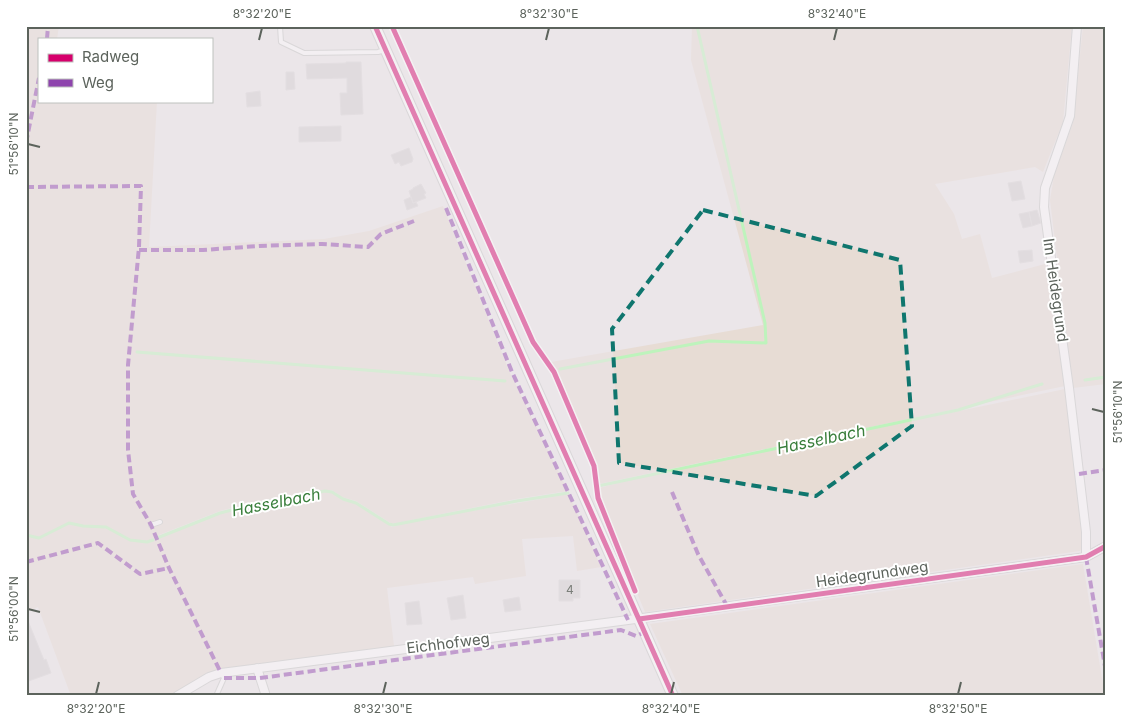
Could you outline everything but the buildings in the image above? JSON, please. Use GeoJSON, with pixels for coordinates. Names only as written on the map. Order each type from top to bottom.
{"type":"FeatureCollection","features":[{"type":"Feature","properties":{"kind":"street"},"geometry":{"type":"LineString","coordinates":[[375,26],[673,696]]}},
{"type":"Feature","properties":{"kind":"street","name":"Im Heidegrund"},"geometry":{"type":"LineString","coordinates":[[1077,26],[1070,116],[1045,188],[1044,207],[1069,388],[1086,532],[1086,557]]}},
{"type":"Feature","properties":{"kind":"street","name":"Heidegrundweg"},"geometry":{"type":"LineString","coordinates":[[639,619],[1086,557],[1106,546]]}},
{"type":"Feature","properties":{"kind":"street","name":"Eichhofweg"},"geometry":{"type":"LineString","coordinates":[[177,696],[209,677],[221,673],[639,619]]}},
{"type":"Feature","properties":{"kind":"street"},"geometry":{"type":"LineString","coordinates":[[257,668],[266,696]]}},
{"type":"Feature","properties":{"kind":"lane"},"geometry":{"type":"LineString","coordinates":[[280,26],[281,42],[304,53],[378,52],[385,50]]}},
{"type":"Feature","properties":{"kind":"lane"},"geometry":{"type":"LineString","coordinates":[[151,525],[160,522]]}},
{"type":"Feature","properties":{"kind":"lane"},"geometry":{"type":"LineString","coordinates":[[216,696],[224,678],[221,673]]}},
{"type":"Feature","properties":{"kind":"highlighted area"},"geometry":{"type":"Polygon","coordinates":[[[703,210],[900,260],[912,426],[816,496],[619,463],[612,329],[703,210]]]}},
{"type":"Feature","properties":{"kind":"shaded area"},"geometry":{"type":"Polygon","coordinates":[[[26,26],[59,26],[57,38],[38,38],[38,102],[157,102],[149,247],[324,239],[369,231],[443,206],[510,373],[568,491],[516,499],[392,524],[356,501],[342,497],[332,490],[325,490],[258,501],[220,511],[154,537],[155,539],[220,513],[325,492],[332,492],[342,500],[356,504],[392,527],[414,521],[569,494],[601,567],[577,571],[573,536],[522,539],[526,576],[475,584],[473,577],[387,588],[394,646],[218,669],[200,677],[171,696],[71,696],[38,607],[26,612],[26,26]]]}},
{"type":"Feature","properties":{"kind":"shaded area"},"geometry":{"type":"Polygon","coordinates":[[[692,26],[1072,26],[1063,122],[1043,172],[1035,167],[935,184],[954,214],[962,239],[980,234],[992,278],[1045,264],[1065,386],[599,484],[598,471],[593,458],[562,382],[551,362],[763,325],[691,60],[692,26]]]}},
{"type":"Feature","properties":{"kind":"shaded area"},"geometry":{"type":"Polygon","coordinates":[[[1083,26],[1106,26],[1106,384],[1073,388],[1050,200],[1054,176],[1073,123],[1083,26]]]}},
{"type":"Feature","properties":{"kind":"shaded area"},"geometry":{"type":"Polygon","coordinates":[[[1065,389],[1083,545],[1080,551],[645,612],[612,534],[602,503],[599,488],[637,478],[1065,389]]]}},
{"type":"Feature","properties":{"kind":"shaded area"},"geometry":{"type":"Polygon","coordinates":[[[1083,564],[1105,696],[683,696],[650,624],[1083,564]]]}},
{"type":"Feature","properties":{"kind":"waterway"},"geometry":{"type":"LineString","coordinates":[[560,369],[709,341],[766,343],[765,323],[697,26]]}},
{"type":"Feature","properties":{"kind":"waterway"},"geometry":{"type":"LineString","coordinates":[[137,352],[505,381]]}},
{"type":"Feature","properties":{"kind":"waterway","name":"Hasselbach"},"geometry":{"type":"LineString","coordinates":[[1085,380],[1106,377]]}},
{"type":"Feature","properties":{"kind":"waterway","name":"Hasselbach"},"geometry":{"type":"LineString","coordinates":[[598,486],[958,410],[1042,384]]}},
{"type":"Feature","properties":{"kind":"waterway","name":"Hasselbach"},"geometry":{"type":"LineString","coordinates":[[157,538],[220,513],[259,503],[325,491],[332,492],[343,499],[356,503],[393,525],[568,493]]}},
{"type":"Feature","properties":{"kind":"waterway","name":"Hasselbach"},"geometry":{"type":"LineString","coordinates":[[26,535],[39,538],[69,523],[106,527],[130,540],[147,542],[153,540]]}},
{"type":"Feature","properties":{"kind":"marked path"},"geometry":{"type":"LineString","coordinates":[[47,38],[48,26]]}},
{"type":"Feature","properties":{"kind":"marked path"},"geometry":{"type":"LineString","coordinates":[[26,143],[38,83]]}},
{"type":"Feature","properties":{"kind":"marked path"},"geometry":{"type":"LineString","coordinates":[[26,187],[141,186],[139,247],[128,365],[128,450],[133,494],[151,525],[169,568],[221,673]]}},
{"type":"Feature","properties":{"kind":"marked path"},"geometry":{"type":"LineString","coordinates":[[446,208],[512,372],[628,620]]}},
{"type":"Feature","properties":{"kind":"marked path"},"geometry":{"type":"LineString","coordinates":[[139,250],[203,250],[322,244],[368,247],[381,234],[414,221]]}},
{"type":"Feature","properties":{"kind":"marked path"},"geometry":{"type":"LineString","coordinates":[[1079,474],[1106,470]]}},
{"type":"Feature","properties":{"kind":"marked path"},"geometry":{"type":"LineString","coordinates":[[672,492],[698,554],[727,606]]}},
{"type":"Feature","properties":{"kind":"marked path"},"geometry":{"type":"LineString","coordinates":[[26,562],[98,543],[140,574],[169,568]]}},
{"type":"Feature","properties":{"kind":"marked path"},"geometry":{"type":"LineString","coordinates":[[1086,557],[1106,672]]}},
{"type":"Feature","properties":{"kind":"marked path"},"geometry":{"type":"LineString","coordinates":[[224,678],[260,678],[621,630],[636,636],[649,630]]}},
{"type":"Feature","properties":{"kind":"cycle path"},"geometry":{"type":"LineString","coordinates":[[375,26],[673,696]]}},
{"type":"Feature","properties":{"kind":"cycle path"},"geometry":{"type":"LineString","coordinates":[[392,26],[533,342],[554,372],[594,466],[598,498],[635,591]]}},
{"type":"Feature","properties":{"kind":"cycle path"},"geometry":{"type":"LineString","coordinates":[[639,619],[1086,557],[1106,546]]}}]}
